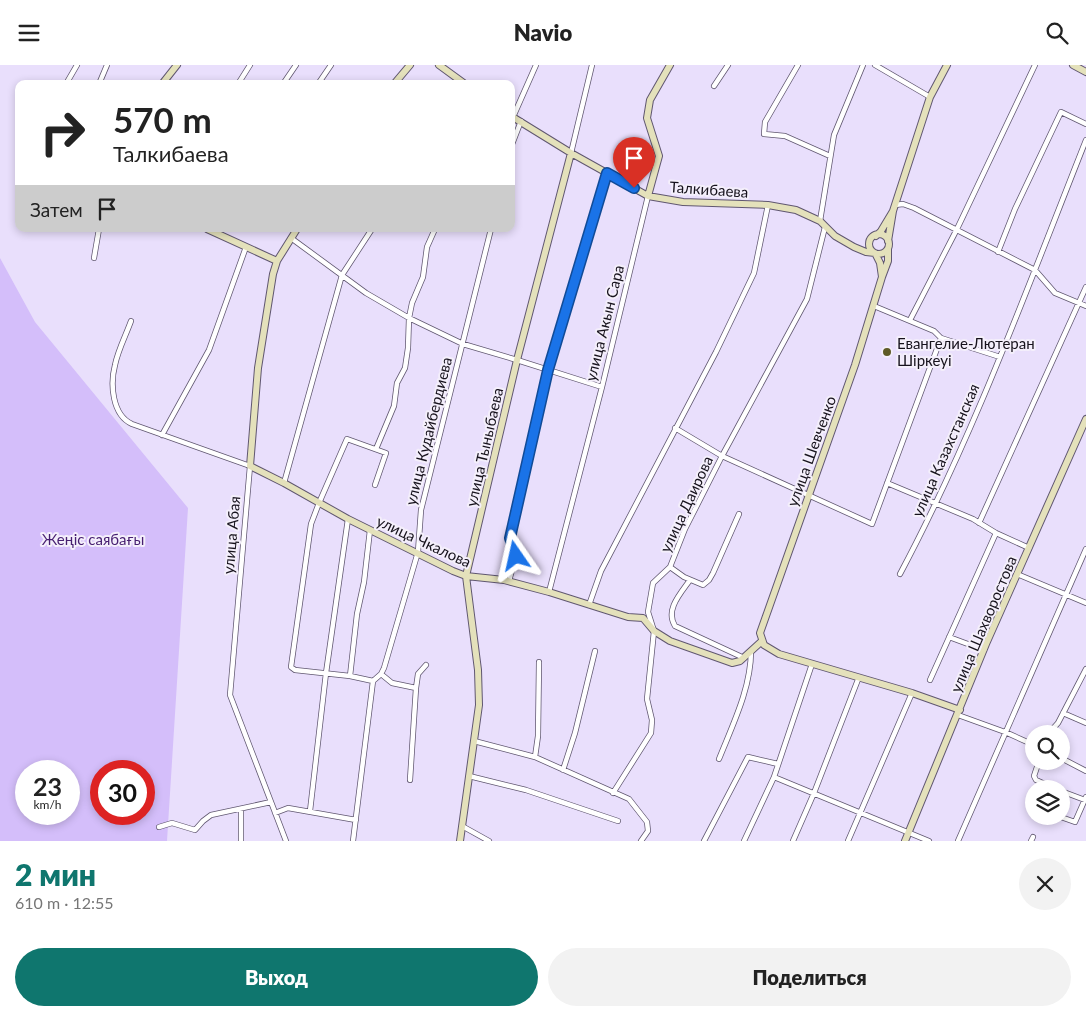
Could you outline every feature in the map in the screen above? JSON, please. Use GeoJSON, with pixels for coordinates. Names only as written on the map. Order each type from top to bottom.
{"type":"FeatureCollection","features":[{"type":"Feature","properties":{"kind":"street"},"geometry":{"type":"LineString","coordinates":[[68,80],[77,65]]}},
{"type":"Feature","properties":{"kind":"street"},"geometry":{"type":"LineString","coordinates":[[101,80],[108,65]]}},
{"type":"Feature","properties":{"kind":"street"},"geometry":{"type":"LineString","coordinates":[[165,80],[177,65]]}},
{"type":"Feature","properties":{"kind":"street"},"geometry":{"type":"LineString","coordinates":[[241,80],[250,65]]}},
{"type":"Feature","properties":{"kind":"street"},"geometry":{"type":"LineString","coordinates":[[286,80],[296,65]]}},
{"type":"Feature","properties":{"kind":"street"},"geometry":{"type":"LineString","coordinates":[[321,80],[331,65]]}},
{"type":"Feature","properties":{"kind":"street"},"geometry":{"type":"LineString","coordinates":[[397,80],[410,65]]}},
{"type":"Feature","properties":{"kind":"street"},"geometry":{"type":"LineString","coordinates":[[439,65],[460,80]]}},
{"type":"Feature","properties":{"kind":"street"},"geometry":{"type":"LineString","coordinates":[[515,110],[536,65]]}},
{"type":"Feature","properties":{"kind":"street","name":"улица Тыныбаева"},"geometry":{"type":"LineString","coordinates":[[460,841],[479,705],[478,670],[466,576],[517,360],[592,65]]}},
{"type":"Feature","properties":{"kind":"street","name":"улица Акын Сара"},"geometry":{"type":"LineString","coordinates":[[549,592],[659,156],[647,118],[650,100],[670,65]]}},
{"type":"Feature","properties":{"kind":"street"},"geometry":{"type":"LineString","coordinates":[[714,86],[728,65]]}},
{"type":"Feature","properties":{"kind":"street"},"geometry":{"type":"LineString","coordinates":[[798,65],[765,122],[764,134],[785,136],[830,156]]}},
{"type":"Feature","properties":{"kind":"street","name":"улица Даирова"},"geometry":{"type":"LineString","coordinates":[[613,793],[651,733],[652,720],[647,699],[654,631],[648,613],[653,583],[670,567],[685,529],[722,456],[808,299],[822,224],[834,135],[838,121],[863,65]]}},
{"type":"Feature","properties":{"kind":"street"},"geometry":{"type":"LineString","coordinates":[[875,65],[930,97]]}},
{"type":"Feature","properties":{"kind":"street"},"geometry":{"type":"LineString","coordinates":[[875,253],[881,254],[888,249],[894,208],[930,97],[947,65]]}},
{"type":"Feature","properties":{"kind":"street"},"geometry":{"type":"LineString","coordinates":[[910,319],[957,229],[1035,65]]}},
{"type":"Feature","properties":{"kind":"street"},"geometry":{"type":"LineString","coordinates":[[1073,65],[1086,72]]}},
{"type":"Feature","properties":{"kind":"street"},"geometry":{"type":"LineString","coordinates":[[998,251],[1015,209],[1061,112],[1086,124]]}},
{"type":"Feature","properties":{"kind":"street","name":"Талкибаева"},"geometry":{"type":"LineString","coordinates":[[515,118],[571,153],[648,196],[683,202],[768,205],[796,210],[822,224],[835,236],[854,247],[866,252],[875,253]]}},
{"type":"Feature","properties":{"kind":"street"},"geometry":{"type":"LineString","coordinates":[[515,137],[521,121]]}},
{"type":"Feature","properties":{"kind":"street","name":"улица Казахстанская"},"geometry":{"type":"LineString","coordinates":[[900,574],[936,503],[1000,357],[1086,140]]}},
{"type":"Feature","properties":{"kind":"street"},"geometry":{"type":"LineString","coordinates":[[509,581],[516,556],[510,538],[548,370],[607,173]]}},
{"type":"Feature","properties":{"kind":"street"},"geometry":{"type":"LineString","coordinates":[[854,247],[863,246],[881,231],[894,208],[903,204],[957,229],[1035,270],[1055,293],[1086,307]]}},
{"type":"Feature","properties":{"kind":"street"},"geometry":{"type":"LineString","coordinates":[[589,605],[601,571],[716,352],[754,273],[768,205]]}},
{"type":"Feature","properties":{"kind":"street"},"geometry":{"type":"LineString","coordinates":[[94,258],[98,232]]}},
{"type":"Feature","properties":{"kind":"street"},"geometry":{"type":"LineString","coordinates":[[220,232],[277,261]]}},
{"type":"Feature","properties":{"kind":"street","name":"улица Абая"},"geometry":{"type":"LineString","coordinates":[[286,841],[230,695],[258,368],[273,273],[277,261],[295,232]]}},
{"type":"Feature","properties":{"kind":"street"},"geometry":{"type":"LineString","coordinates":[[284,483],[342,275],[370,232]]}},
{"type":"Feature","properties":{"kind":"street"},"geometry":{"type":"LineString","coordinates":[[376,449],[394,405],[397,383],[405,368],[412,303],[423,277],[427,247],[434,232]]}},
{"type":"Feature","properties":{"kind":"street","name":"улица Кудайбердиева"},"geometry":{"type":"LineString","coordinates":[[381,674],[418,553],[421,510],[490,232]]}},
{"type":"Feature","properties":{"kind":"street"},"geometry":{"type":"LineString","coordinates":[[873,238],[882,235],[888,241]]}},
{"type":"Feature","properties":{"kind":"street"},"geometry":{"type":"LineString","coordinates":[[291,238],[366,293],[409,318],[463,344],[602,387]]}},
{"type":"Feature","properties":{"kind":"street"},"geometry":{"type":"LineString","coordinates":[[873,238],[871,249],[880,263],[882,277]]}},
{"type":"Feature","properties":{"kind":"street"},"geometry":{"type":"LineString","coordinates":[[162,435],[209,350],[246,247]]}},
{"type":"Feature","properties":{"kind":"street","name":"улица Шевченко"},"geometry":{"type":"LineString","coordinates":[[762,641],[760,633],[855,365],[888,261],[888,249]]}},
{"type":"Feature","properties":{"kind":"street"},"geometry":{"type":"LineString","coordinates":[[979,523],[1086,287]]}},
{"type":"Feature","properties":{"kind":"street"},"geometry":{"type":"LineString","coordinates":[[874,306],[910,319],[934,331],[941,338],[1000,357]]}},
{"type":"Feature","properties":{"kind":"street","name":"улица Чкалова"},"geometry":{"type":"LineString","coordinates":[[131,321],[115,365],[113,388],[119,413],[124,421],[250,466],[348,519],[466,576],[509,581],[628,617],[643,618],[654,631],[670,641],[732,663],[744,658]]}},
{"type":"Feature","properties":{"kind":"street"},"geometry":{"type":"LineString","coordinates":[[675,428],[722,456],[872,524],[941,338]]}},
{"type":"Feature","properties":{"kind":"street","name":"улица Шахворостова"},"geometry":{"type":"LineString","coordinates":[[905,841],[984,650],[1086,419]]}},
{"type":"Feature","properties":{"kind":"street"},"geometry":{"type":"LineString","coordinates":[[373,681],[291,667],[311,524],[347,439],[386,453],[375,485]]}},
{"type":"Feature","properties":{"kind":"street"},"geometry":{"type":"LineString","coordinates":[[887,483],[936,503],[1029,548]]}},
{"type":"Feature","properties":{"kind":"street"},"geometry":{"type":"LineString","coordinates":[[670,567],[690,580],[703,585],[713,573],[739,514]]}},
{"type":"Feature","properties":{"kind":"street"},"geometry":{"type":"LineString","coordinates":[[310,811],[326,673],[348,519]]}},
{"type":"Feature","properties":{"kind":"street"},"geometry":{"type":"LineString","coordinates":[[350,676],[370,530]]}},
{"type":"Feature","properties":{"kind":"street"},"geometry":{"type":"LineString","coordinates":[[930,680],[996,533]]}},
{"type":"Feature","properties":{"kind":"street"},"geometry":{"type":"LineString","coordinates":[[958,841],[1086,549]]}},
{"type":"Feature","properties":{"kind":"street"},"geometry":{"type":"LineString","coordinates":[[1017,574],[1086,603]]}},
{"type":"Feature","properties":{"kind":"street"},"geometry":{"type":"LineString","coordinates":[[690,580],[672,608],[672,620],[675,626],[744,658],[762,641],[769,649],[812,664],[912,693],[1025,741]]}},
{"type":"Feature","properties":{"kind":"street"},"geometry":{"type":"LineString","coordinates":[[949,637],[984,650]]}},
{"type":"Feature","properties":{"kind":"street"},"geometry":{"type":"LineString","coordinates":[[564,771],[595,651]]}},
{"type":"Feature","properties":{"kind":"street"},"geometry":{"type":"LineString","coordinates":[[720,759],[751,668],[751,651]]}},
{"type":"Feature","properties":{"kind":"street"},"geometry":{"type":"LineString","coordinates":[[535,757],[538,735],[538,662]]}},
{"type":"Feature","properties":{"kind":"street"},"geometry":{"type":"LineString","coordinates":[[744,841],[774,777],[812,664]]}},
{"type":"Feature","properties":{"kind":"street"},"geometry":{"type":"LineString","coordinates":[[410,780],[416,688],[418,674],[426,665]]}},
{"type":"Feature","properties":{"kind":"street"},"geometry":{"type":"LineString","coordinates":[[1056,725],[1086,669]]}},
{"type":"Feature","properties":{"kind":"street"},"geometry":{"type":"LineString","coordinates":[[353,841],[373,681],[381,674],[392,683],[416,688]]}},
{"type":"Feature","properties":{"kind":"street"},"geometry":{"type":"LineString","coordinates":[[793,841],[814,793],[859,677]]}},
{"type":"Feature","properties":{"kind":"street"},"geometry":{"type":"LineString","coordinates":[[848,841],[912,693]]}},
{"type":"Feature","properties":{"kind":"street"},"geometry":{"type":"LineString","coordinates":[[1063,713],[1086,723]]}},
{"type":"Feature","properties":{"kind":"street"},"geometry":{"type":"LineString","coordinates":[[474,741],[535,757],[629,799],[647,822],[648,831],[641,841]]}},
{"type":"Feature","properties":{"kind":"street"},"geometry":{"type":"LineString","coordinates":[[704,841],[748,757],[778,764]]}},
{"type":"Feature","properties":{"kind":"street"},"geometry":{"type":"LineString","coordinates":[[1070,763],[1086,771]]}},
{"type":"Feature","properties":{"kind":"street"},"geometry":{"type":"LineString","coordinates":[[469,776],[526,790],[618,821]]}},
{"type":"Feature","properties":{"kind":"street"},"geometry":{"type":"LineString","coordinates":[[774,777],[929,841]]}},
{"type":"Feature","properties":{"kind":"street"},"geometry":{"type":"LineString","coordinates":[[1070,794],[1085,799],[1075,822],[1070,821]]}},
{"type":"Feature","properties":{"kind":"street"},"geometry":{"type":"LineString","coordinates":[[159,827],[172,823],[195,830],[202,821],[212,815],[271,802]]}},
{"type":"Feature","properties":{"kind":"street"},"geometry":{"type":"LineString","coordinates":[[275,813],[288,808],[356,820]]}},
{"type":"Feature","properties":{"kind":"street"},"geometry":{"type":"LineString","coordinates":[[241,809],[241,841]]}},
{"type":"Feature","properties":{"kind":"street"},"geometry":{"type":"LineString","coordinates":[[462,826],[489,841]]}},
{"type":"Feature","properties":{"kind":"green space","name":"Жеңіс саябағы"},"geometry":{"type":"Polygon","coordinates":[[[0,258],[35,322],[188,508],[167,841],[0,841],[0,258]]]}},
{"type":"Feature","properties":{"kind":"place","name":"Евангелие-Лютеран Шіркеуі"},"geometry":{"type":"Point","coordinates":[887,352]}},
{"type":"Feature","properties":{"kind":"route"},"geometry":{"type":"LineString","coordinates":[[516,556],[510,538],[548,370],[607,173],[634,188]]}}]}
